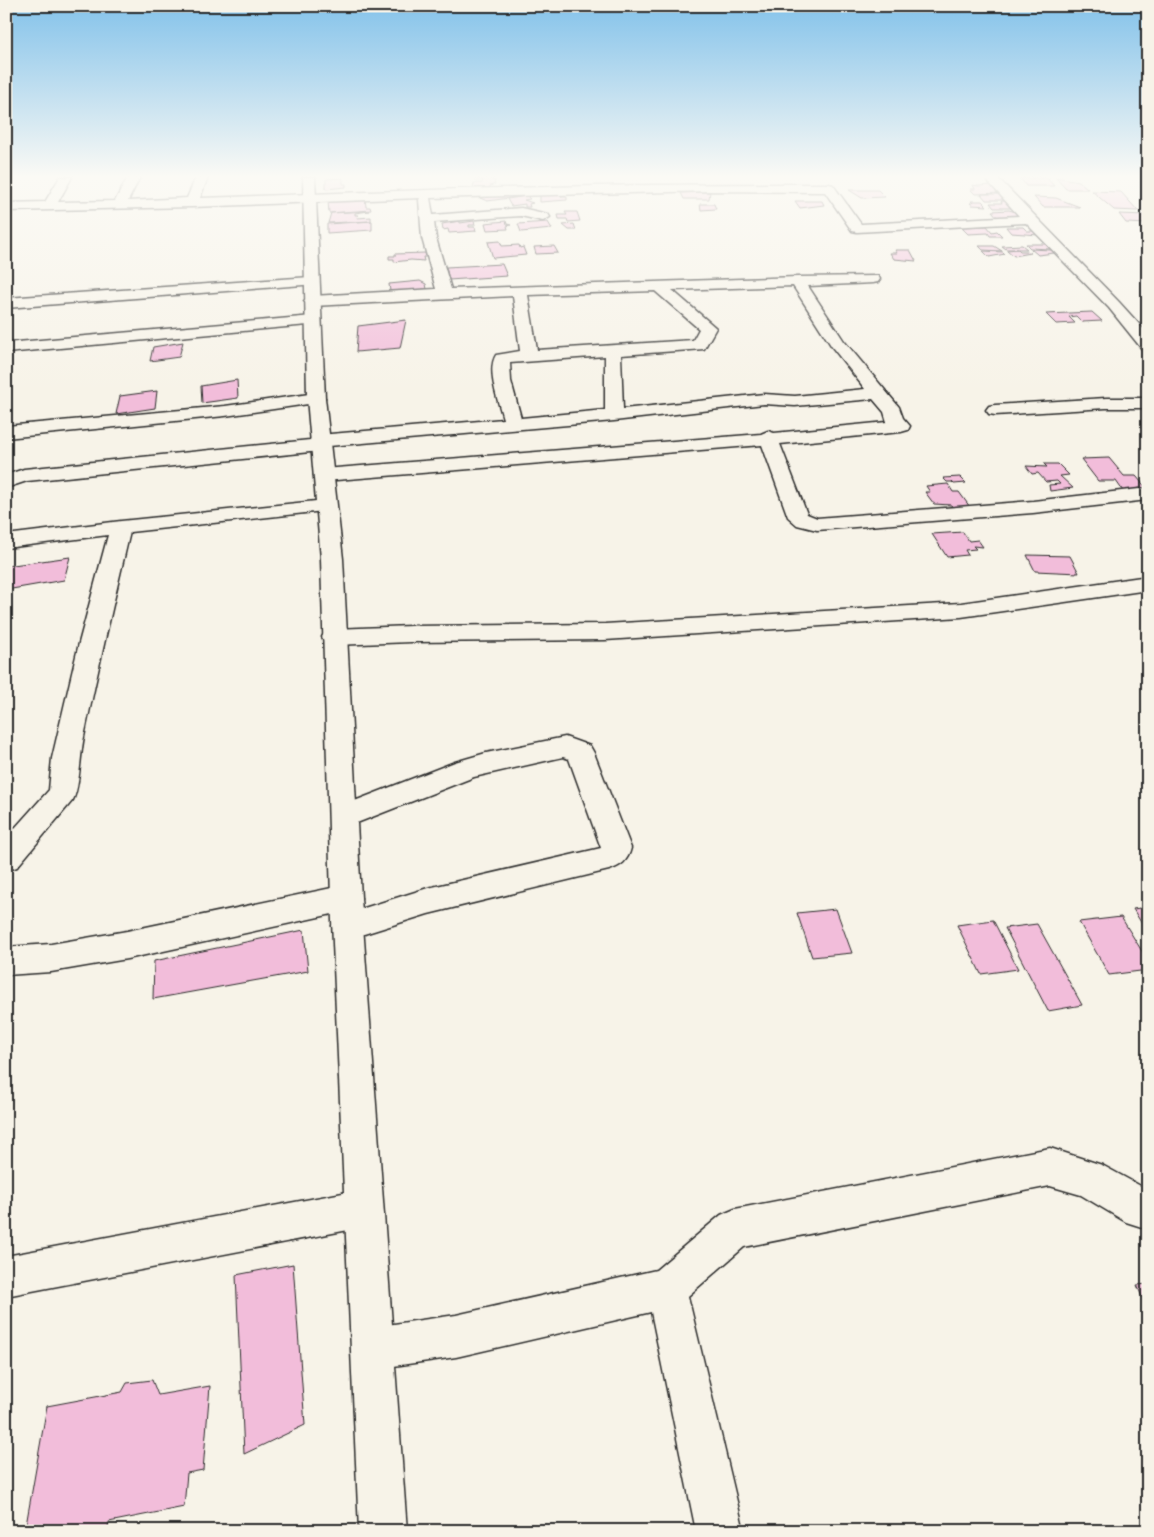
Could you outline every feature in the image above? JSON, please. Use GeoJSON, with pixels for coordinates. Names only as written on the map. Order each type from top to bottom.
{"type":"FeatureCollection","features":[{"type":"Feature","properties":{"kind":"street"},"geometry":{"type":"LineString","coordinates":[[311,249],[316,398],[332,558],[347,912],[383,1531]]}},
{"type":"Feature","properties":{"kind":"street"},"geometry":{"type":"LineString","coordinates":[[432,249],[445,293]]}},
{"type":"Feature","properties":{"kind":"street"},"geometry":{"type":"LineString","coordinates":[[1058,249],[1114,305],[1148,345]]}},
{"type":"Feature","properties":{"kind":"street"},"geometry":{"type":"LineString","coordinates":[[6,303],[312,301],[520,290],[873,279]]}},
{"type":"Feature","properties":{"kind":"street"},"geometry":{"type":"LineString","coordinates":[[324,474],[844,433],[900,426],[894,419],[893,411],[838,344],[797,281]]}},
{"type":"Feature","properties":{"kind":"street"},"geometry":{"type":"LineString","coordinates":[[514,424],[502,378],[501,360],[529,356],[698,345],[708,328],[658,286]]}},
{"type":"Feature","properties":{"kind":"street"},"geometry":{"type":"LineString","coordinates":[[520,290],[529,356]]}},
{"type":"Feature","properties":{"kind":"street"},"geometry":{"type":"LineString","coordinates":[[6,348],[312,301]]}},
{"type":"Feature","properties":{"kind":"street"},"geometry":{"type":"LineString","coordinates":[[613,351],[614,415]]}},
{"type":"Feature","properties":{"kind":"street"},"geometry":{"type":"LineString","coordinates":[[6,482],[24,475],[320,443],[745,402],[764,398],[808,400],[878,393]]}},
{"type":"Feature","properties":{"kind":"street"},"geometry":{"type":"LineString","coordinates":[[6,432],[225,411],[316,398]]}},
{"type":"Feature","properties":{"kind":"street"},"geometry":{"type":"LineString","coordinates":[[995,410],[1148,402]]}},
{"type":"Feature","properties":{"kind":"street"},"geometry":{"type":"LineString","coordinates":[[768,438],[798,517],[804,522],[817,524],[1033,507],[1148,494]]}},
{"type":"Feature","properties":{"kind":"street"},"geometry":{"type":"LineString","coordinates":[[6,542],[121,527],[326,506]]}},
{"type":"Feature","properties":{"kind":"street"},"geometry":{"type":"LineString","coordinates":[[6,859],[63,793],[66,758],[91,642],[121,527]]}},
{"type":"Feature","properties":{"kind":"street"},"geometry":{"type":"LineString","coordinates":[[334,637],[411,634],[605,632],[961,610],[1148,583]]}},
{"type":"Feature","properties":{"kind":"street"},"geometry":{"type":"LineString","coordinates":[[6,961],[22,961],[170,937],[428,901],[609,858],[616,848],[580,753],[565,747],[515,756],[465,769],[344,817]]}},
{"type":"Feature","properties":{"kind":"street"},"geometry":{"type":"LineString","coordinates":[[373,1348],[456,1336],[666,1288],[735,1229],[1050,1167],[1089,1178],[1140,1208],[1148,1210]]}},
{"type":"Feature","properties":{"kind":"street"},"geometry":{"type":"LineString","coordinates":[[6,1276],[364,1208]]}},
{"type":"Feature","properties":{"kind":"street"},"geometry":{"type":"LineString","coordinates":[[666,1288],[720,1531]]}},
{"type":"Feature","properties":{"kind":"building"},"geometry":{"type":"Polygon","coordinates":[[[490,249],[524,249],[526,255],[493,258],[490,249]]]}},
{"type":"Feature","properties":{"kind":"building"},"geometry":{"type":"Polygon","coordinates":[[[534,249],[556,249],[558,253],[536,254],[534,249]]]}},
{"type":"Feature","properties":{"kind":"building"},"geometry":{"type":"Polygon","coordinates":[[[982,249],[998,249],[1002,251],[982,249]]]}},
{"type":"Feature","properties":{"kind":"building"},"geometry":{"type":"Polygon","coordinates":[[[1018,249],[1031,253],[1014,256],[1007,250],[1018,249]]]}},
{"type":"Feature","properties":{"kind":"building"},"geometry":{"type":"Polygon","coordinates":[[[1031,249],[1051,250],[1054,253],[1038,255],[1031,249]]]}},
{"type":"Feature","properties":{"kind":"building"},"geometry":{"type":"Polygon","coordinates":[[[895,250],[910,250],[916,261],[894,259],[890,253],[897,253],[895,250]]]}},
{"type":"Feature","properties":{"kind":"building"},"geometry":{"type":"Polygon","coordinates":[[[983,251],[1003,252],[1005,254],[989,257],[983,251]]]}},
{"type":"Feature","properties":{"kind":"building"},"geometry":{"type":"Polygon","coordinates":[[[425,253],[424,261],[394,262],[394,259],[389,259],[389,256],[395,256],[395,254],[425,253]]]}},
{"type":"Feature","properties":{"kind":"building"},"geometry":{"type":"Polygon","coordinates":[[[502,264],[507,276],[449,280],[446,267],[502,264]]]}},
{"type":"Feature","properties":{"kind":"building"},"geometry":{"type":"Polygon","coordinates":[[[420,281],[426,284],[427,289],[422,289],[422,291],[390,291],[389,284],[420,281]]]}},
{"type":"Feature","properties":{"kind":"building"},"geometry":{"type":"Polygon","coordinates":[[[1092,312],[1102,321],[1082,322],[1076,316],[1069,317],[1075,323],[1056,324],[1046,314],[1092,312]]]}},
{"type":"Feature","properties":{"kind":"building"},"geometry":{"type":"Polygon","coordinates":[[[406,320],[400,348],[356,352],[358,326],[406,320]]]}},
{"type":"Feature","properties":{"kind":"building"},"geometry":{"type":"Polygon","coordinates":[[[183,342],[179,357],[150,361],[153,347],[183,342]]]}},
{"type":"Feature","properties":{"kind":"building"},"geometry":{"type":"Polygon","coordinates":[[[237,380],[238,398],[202,403],[201,386],[237,380]]]}},
{"type":"Feature","properties":{"kind":"building"},"geometry":{"type":"Polygon","coordinates":[[[157,391],[155,408],[116,414],[120,396],[157,391]]]}},
{"type":"Feature","properties":{"kind":"building"},"geometry":{"type":"Polygon","coordinates":[[[1109,458],[1124,476],[1136,476],[1148,490],[1123,491],[1116,481],[1098,481],[1081,459],[1109,458]]]}},
{"type":"Feature","properties":{"kind":"building"},"geometry":{"type":"Polygon","coordinates":[[[1044,464],[1058,464],[1069,475],[1060,476],[1073,488],[1050,491],[1049,485],[1060,484],[1057,481],[1046,482],[1038,473],[1032,474],[1026,466],[1047,467],[1044,464]]]}},
{"type":"Feature","properties":{"kind":"building"},"geometry":{"type":"Polygon","coordinates":[[[960,477],[966,483],[954,484],[947,482],[943,478],[960,477]]]}},
{"type":"Feature","properties":{"kind":"building"},"geometry":{"type":"Polygon","coordinates":[[[948,484],[953,492],[959,492],[970,507],[953,508],[951,505],[934,504],[925,492],[930,492],[926,486],[948,484]]]}},
{"type":"Feature","properties":{"kind":"building"},"geometry":{"type":"Polygon","coordinates":[[[963,532],[969,541],[978,540],[983,547],[973,546],[976,549],[965,550],[968,555],[947,557],[932,534],[963,532]]]}},
{"type":"Feature","properties":{"kind":"building"},"geometry":{"type":"Polygon","coordinates":[[[1027,555],[1070,556],[1079,573],[1035,571],[1027,555]]]}},
{"type":"Feature","properties":{"kind":"building"},"geometry":{"type":"Polygon","coordinates":[[[70,557],[64,580],[6,590],[6,566],[70,557]]]}},
{"type":"Feature","properties":{"kind":"building"},"geometry":{"type":"Polygon","coordinates":[[[1148,907],[1148,934],[1133,909],[1148,907]]]}},
{"type":"Feature","properties":{"kind":"building"},"geometry":{"type":"Polygon","coordinates":[[[836,909],[852,953],[812,957],[797,913],[836,909]]]}},
{"type":"Feature","properties":{"kind":"building"},"geometry":{"type":"Polygon","coordinates":[[[1121,917],[1148,961],[1148,970],[1109,975],[1079,922],[1121,917]]]}},
{"type":"Feature","properties":{"kind":"building"},"geometry":{"type":"Polygon","coordinates":[[[993,920],[1018,969],[981,974],[957,925],[993,920]]]}},
{"type":"Feature","properties":{"kind":"building"},"geometry":{"type":"Polygon","coordinates":[[[1037,924],[1082,1005],[1048,1011],[1005,928],[1037,924]]]}},
{"type":"Feature","properties":{"kind":"building"},"geometry":{"type":"Polygon","coordinates":[[[304,930],[308,971],[153,999],[154,961],[304,930]]]}},
{"type":"Feature","properties":{"kind":"building"},"geometry":{"type":"Polygon","coordinates":[[[293,1264],[305,1425],[244,1454],[236,1275],[293,1264]]]}},
{"type":"Feature","properties":{"kind":"building"},"geometry":{"type":"Polygon","coordinates":[[[1148,1284],[1148,1311],[1137,1285],[1148,1284]]]}},
{"type":"Feature","properties":{"kind":"building"},"geometry":{"type":"Polygon","coordinates":[[[152,1380],[158,1395],[210,1386],[203,1470],[187,1473],[184,1507],[109,1522],[107,1531],[25,1531],[47,1406],[122,1392],[127,1383],[152,1380]]]}}]}
